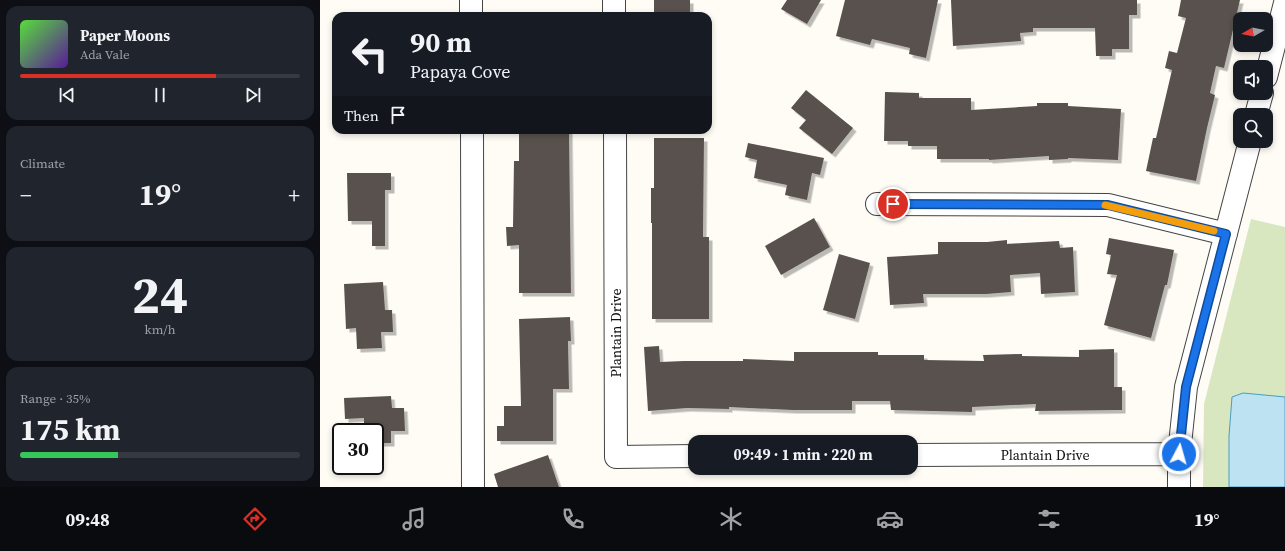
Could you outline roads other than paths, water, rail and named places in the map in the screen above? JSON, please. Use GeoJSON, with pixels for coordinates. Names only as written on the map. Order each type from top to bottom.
{"type":"FeatureCollection","features":[{"type":"Feature","properties":{"kind":"street"},"geometry":{"type":"LineString","coordinates":[[471,0],[471,12]]}},
{"type":"Feature","properties":{"kind":"street"},"geometry":{"type":"LineString","coordinates":[[614,0],[614,12]]}},
{"type":"Feature","properties":{"kind":"street"},"geometry":{"type":"LineString","coordinates":[[1270,60],[1285,3]]}},
{"type":"Feature","properties":{"kind":"street"},"geometry":{"type":"LineString","coordinates":[[472,134],[473,487]]}},
{"type":"Feature","properties":{"kind":"street","name":"Plantain Drive"},"geometry":{"type":"LineString","coordinates":[[615,134],[616,457],[688,456]]}},
{"type":"Feature","properties":{"kind":"street"},"geometry":{"type":"LineString","coordinates":[[1179,487],[1179,454],[1186,387],[1248,148]]}},
{"type":"Feature","properties":{"kind":"street"},"geometry":{"type":"LineString","coordinates":[[877,204],[1108,205],[1226,234]]}},
{"type":"Feature","properties":{"kind":"street","name":"Plantain Drive"},"geometry":{"type":"LineString","coordinates":[[918,455],[1179,454]]}},
{"type":"Feature","properties":{"kind":"water"},"geometry":{"type":"Polygon","coordinates":[[[1243,393],[1285,397],[1285,487],[1229,487],[1229,436],[1232,397],[1243,393]]]}}]}
